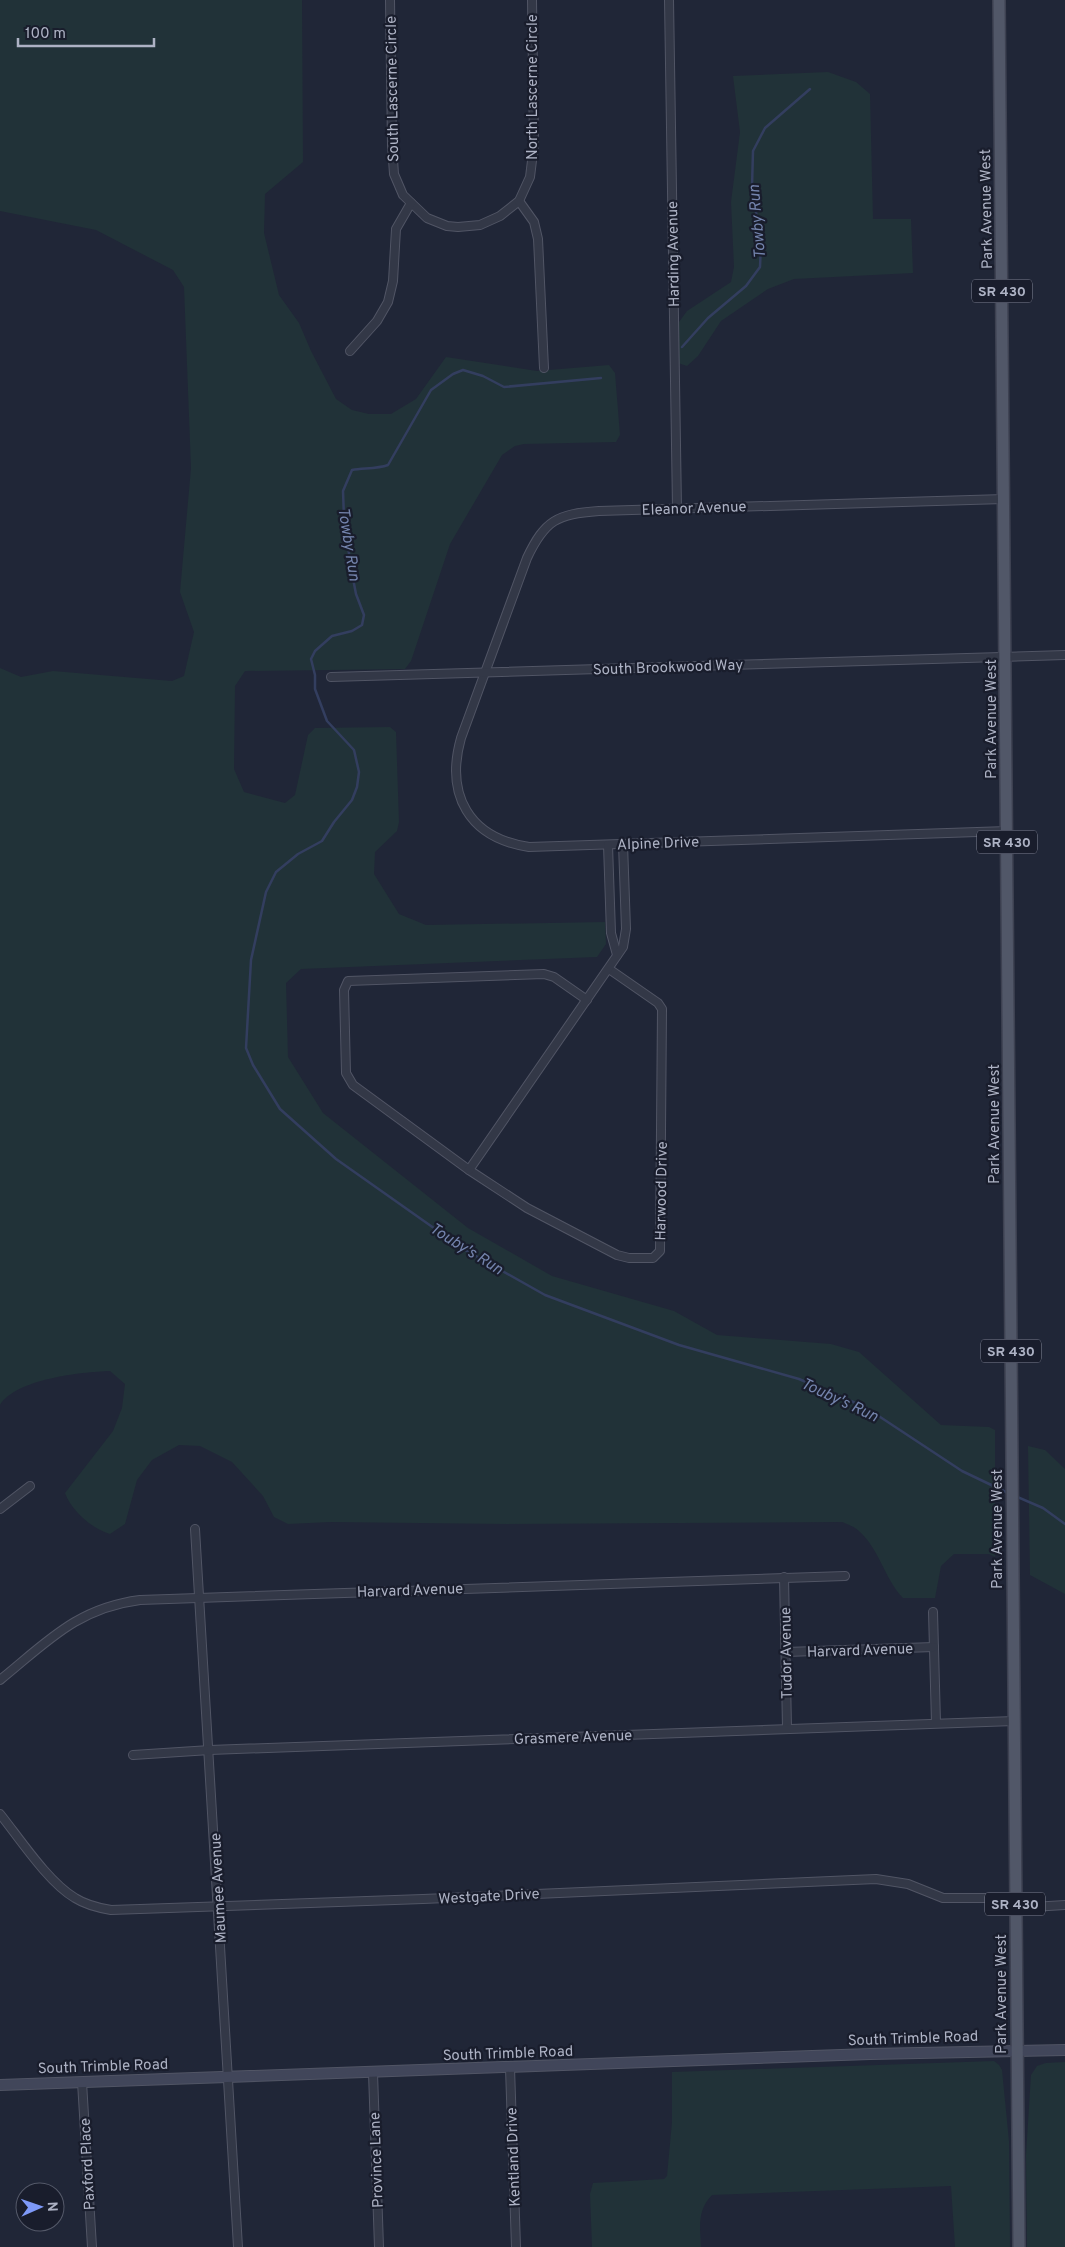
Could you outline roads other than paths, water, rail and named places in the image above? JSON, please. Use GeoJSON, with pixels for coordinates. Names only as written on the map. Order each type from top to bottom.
{"type":"FeatureCollection","features":[{"type":"Feature","properties":{"kind":"main road","name":"Park Avenue West"},"geometry":{"type":"LineString","coordinates":[[999,0],[1019,2247]]}},
{"type":"Feature","properties":{"kind":"main road","name":"South Trimble Road"},"geometry":{"type":"LineString","coordinates":[[0,2085],[1065,2050]]}},
{"type":"Feature","properties":{"kind":"street","name":"South Lascerne Circle"},"geometry":{"type":"LineString","coordinates":[[390,0],[392,160],[398,186],[410,204],[435,222],[447,226],[469,226]]}},
{"type":"Feature","properties":{"kind":"street","name":"North Lascerne Circle"},"geometry":{"type":"LineString","coordinates":[[469,226],[480,225],[500,216],[518,200],[530,177],[533,157],[532,0]]}},
{"type":"Feature","properties":{"kind":"street","name":"Harding Avenue"},"geometry":{"type":"LineString","coordinates":[[669,0],[677,508]]}},
{"type":"Feature","properties":{"kind":"street"},"geometry":{"type":"LineString","coordinates":[[518,200],[534,222],[538,239],[544,368]]}},
{"type":"Feature","properties":{"kind":"street"},"geometry":{"type":"LineString","coordinates":[[350,351],[377,321],[388,302],[393,281],[396,229],[410,204]]}},
{"type":"Feature","properties":{"kind":"street","name":"Eleanor Avenue"},"geometry":{"type":"LineString","coordinates":[[486,673],[534,543],[547,526],[564,515],[677,508],[1004,499]]}},
{"type":"Feature","properties":{"kind":"street","name":"South Brookwood Way"},"geometry":{"type":"LineString","coordinates":[[331,677],[1065,654]]}},
{"type":"Feature","properties":{"kind":"street","name":"Alpine Drive"},"geometry":{"type":"LineString","coordinates":[[486,673],[457,752],[457,787],[464,808],[486,832],[496,838],[519,845],[608,845],[1006,831]]}},
{"type":"Feature","properties":{"kind":"street"},"geometry":{"type":"LineString","coordinates":[[469,1170],[610,969],[623,947],[626,929],[623,844]]}},
{"type":"Feature","properties":{"kind":"street"},"geometry":{"type":"LineString","coordinates":[[608,845],[611,932],[617,955]]}},
{"type":"Feature","properties":{"kind":"street","name":"Harwood Drive"},"geometry":{"type":"LineString","coordinates":[[587,1000],[554,977],[544,974],[353,980],[345,984],[346,1073],[348,1079],[469,1170],[540,1216],[617,1255],[629,1258],[653,1258],[660,1251],[662,1009],[658,1004],[610,969]]}},
{"type":"Feature","properties":{"kind":"street"},"geometry":{"type":"LineString","coordinates":[[0,1509],[30,1486]]}},
{"type":"Feature","properties":{"kind":"street","name":"Maumee Avenue"},"geometry":{"type":"LineString","coordinates":[[196,1529],[238,2247]]}},
{"type":"Feature","properties":{"kind":"street","name":"Harvard Avenue"},"geometry":{"type":"LineString","coordinates":[[0,1680],[61,1630],[94,1611],[113,1604],[133,1601],[845,1576]]}},
{"type":"Feature","properties":{"kind":"street","name":"Tudor Avenue"},"geometry":{"type":"LineString","coordinates":[[784,1578],[787,1728]]}},
{"type":"Feature","properties":{"kind":"street"},"geometry":{"type":"LineString","coordinates":[[933,1612],[936,1723]]}},
{"type":"Feature","properties":{"kind":"street","name":"Harvard Avenue"},"geometry":{"type":"LineString","coordinates":[[786,1652],[934,1647]]}},
{"type":"Feature","properties":{"kind":"street","name":"Grasmere Avenue"},"geometry":{"type":"LineString","coordinates":[[133,1755],[210,1750],[1014,1721]]}},
{"type":"Feature","properties":{"kind":"street","name":"Westgate Drive"},"geometry":{"type":"LineString","coordinates":[[0,1814],[52,1878],[68,1893],[83,1902],[112,1910],[423,1900],[876,1879],[908,1884],[943,1898],[1065,1905]]}},
{"type":"Feature","properties":{"kind":"street","name":"Kentland Drive"},"geometry":{"type":"LineString","coordinates":[[510,2068],[516,2247]]}},
{"type":"Feature","properties":{"kind":"street","name":"Province Lane"},"geometry":{"type":"LineString","coordinates":[[373,2072],[379,2247]]}},
{"type":"Feature","properties":{"kind":"street","name":"Paxford Place"},"geometry":{"type":"LineString","coordinates":[[82,2082],[92,2247]]}},
{"type":"Feature","properties":{"kind":"waterway","name":"Towby Run"},"geometry":{"type":"LineString","coordinates":[[682,347],[708,318],[746,286],[760,267],[761,243],[752,187],[753,151],[765,128],[810,89]]}},
{"type":"Feature","properties":{"kind":"waterway","name":"Touby's Run"},"geometry":{"type":"LineString","coordinates":[[601,378],[504,387],[483,376],[463,370],[453,374],[431,390],[388,465],[352,470],[343,491],[344,518],[356,594],[364,615],[362,625],[352,631],[332,636],[315,651],[311,659],[315,675],[315,689],[327,721],[354,750],[359,772],[357,787],[352,800],[334,822],[322,841],[298,854],[276,872],[266,892],[251,960],[246,1048],[253,1065],[280,1109],[336,1159],[465,1250],[545,1295],[679,1345],[799,1379],[865,1407],[962,1471],[1008,1493]]}},
{"type":"Feature","properties":{"kind":"waterway","name":"Touby's Run"},"geometry":{"type":"LineString","coordinates":[[1015,1496],[1043,1508],[1065,1524]]}}]}
